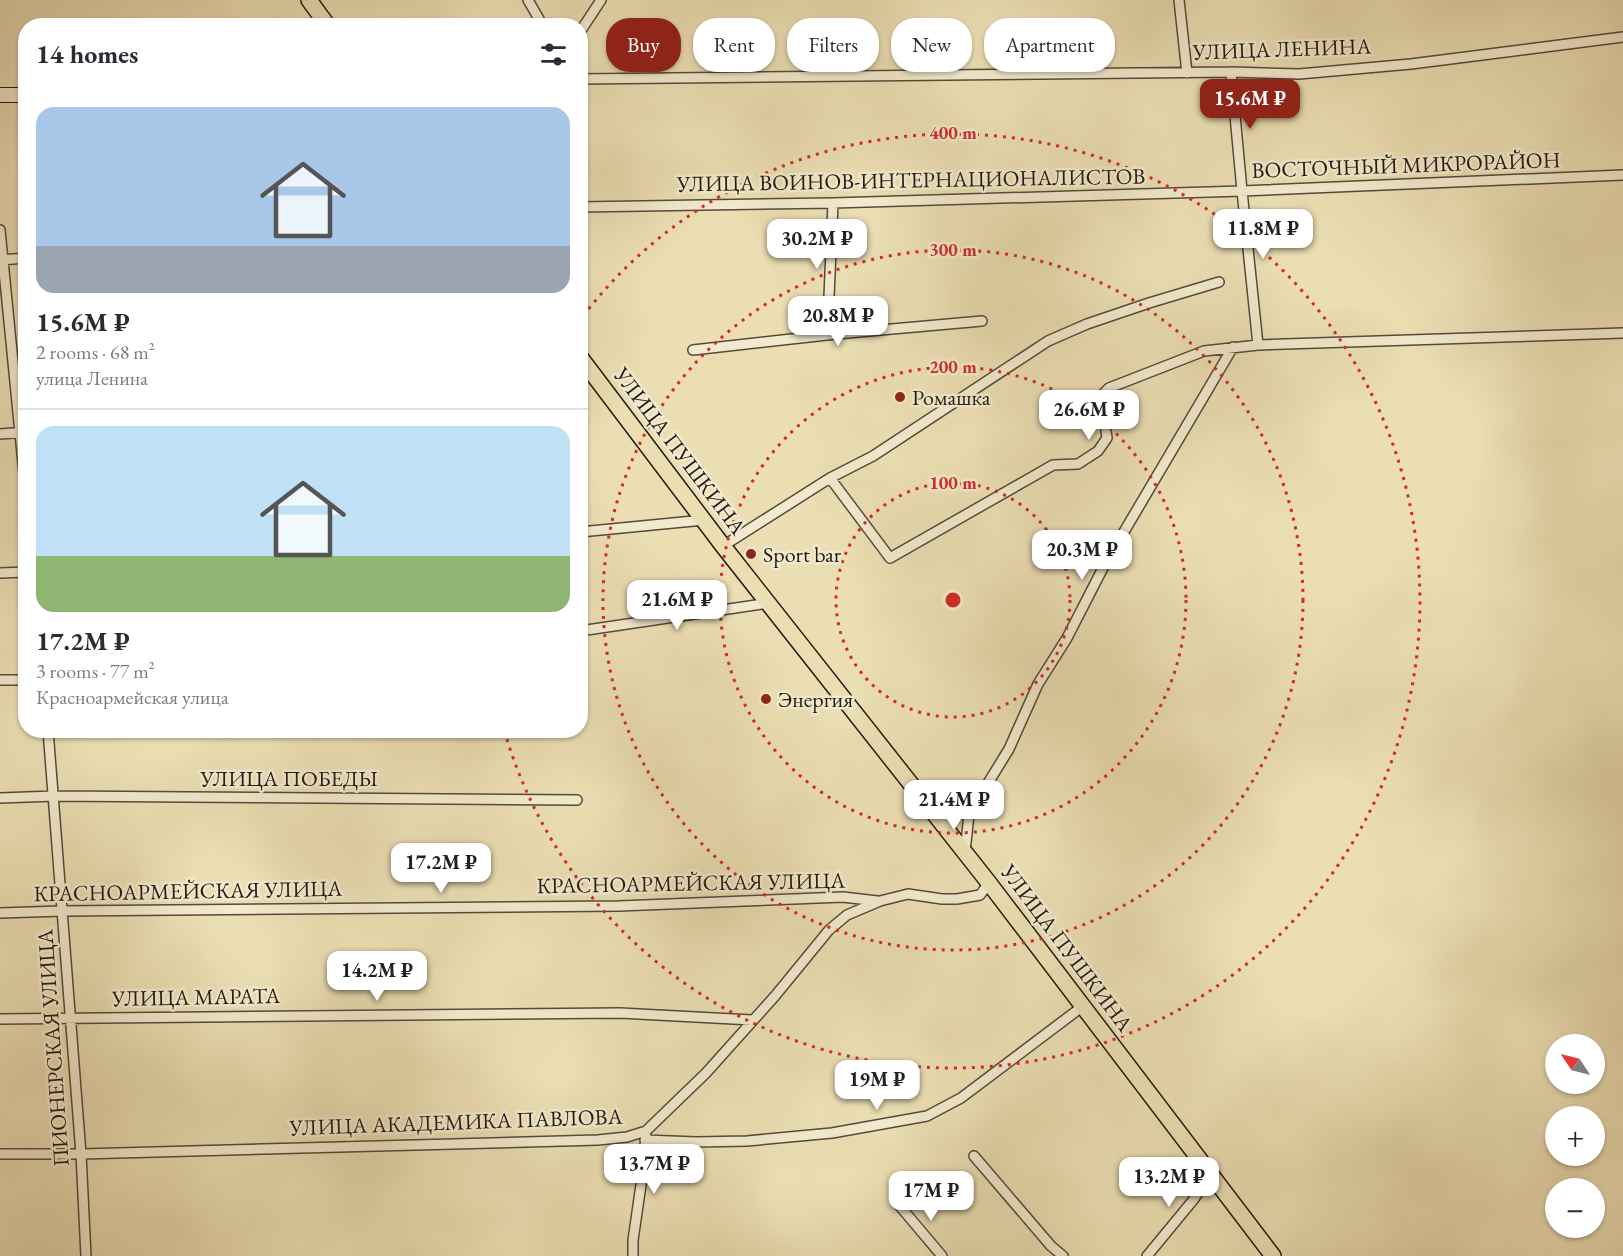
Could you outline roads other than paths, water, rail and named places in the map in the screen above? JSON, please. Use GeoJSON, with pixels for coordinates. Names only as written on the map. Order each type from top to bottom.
{"type":"FeatureCollection","features":[{"type":"Feature","properties":{"kind":"main road"},"geometry":{"type":"LineString","coordinates":[[309,0],[322,18]]}},
{"type":"Feature","properties":{"kind":"main road"},"geometry":{"type":"LineString","coordinates":[[0,95],[18,95]]}},
{"type":"Feature","properties":{"kind":"main road","name":"УЛИЦА ПУШКИНА"},"geometry":{"type":"LineString","coordinates":[[588,368],[723,546],[989,883],[1273,1256]]}},
{"type":"Feature","properties":{"kind":"street"},"geometry":{"type":"LineString","coordinates":[[528,0],[538,18]]}},
{"type":"Feature","properties":{"kind":"street"},"geometry":{"type":"LineString","coordinates":[[1179,0],[1187,73]]}},
{"type":"Feature","properties":{"kind":"street"},"geometry":{"type":"LineString","coordinates":[[588,18],[596,3]]}},
{"type":"Feature","properties":{"kind":"street","name":"УЛИЦА ЛЕНИНА"},"geometry":{"type":"LineString","coordinates":[[588,79],[1231,72],[1299,74],[1412,64],[1623,37]]}},
{"type":"Feature","properties":{"kind":"street"},"geometry":{"type":"LineString","coordinates":[[1231,72],[1242,191]]}},
{"type":"Feature","properties":{"kind":"street","name":"ВОСТОЧНЫЙ МИКРОРАЙОН"},"geometry":{"type":"LineString","coordinates":[[1258,345],[1242,191],[1623,176]]}},
{"type":"Feature","properties":{"kind":"street","name":"УЛИЦА ВОИНОВ-ИНТЕРНАЦИОНАЛИСТОВ"},"geometry":{"type":"LineString","coordinates":[[588,207],[833,203],[1242,191]]}},
{"type":"Feature","properties":{"kind":"street"},"geometry":{"type":"LineString","coordinates":[[833,203],[829,297],[836,334]]}},
{"type":"Feature","properties":{"kind":"street"},"geometry":{"type":"LineString","coordinates":[[0,230],[1,260],[18,399]]}},
{"type":"Feature","properties":{"kind":"street"},"geometry":{"type":"LineString","coordinates":[[1,260],[18,259]]}},
{"type":"Feature","properties":{"kind":"street"},"geometry":{"type":"LineString","coordinates":[[723,546],[831,478],[873,456],[1048,341],[1098,320],[1219,282]]}},
{"type":"Feature","properties":{"kind":"street"},"geometry":{"type":"LineString","coordinates":[[693,350],[982,321]]}},
{"type":"Feature","properties":{"kind":"street"},"geometry":{"type":"LineString","coordinates":[[831,478],[890,558],[1053,465],[1078,464],[1098,451],[1107,438],[1101,396],[1109,388],[1203,351],[1258,345],[1623,333]]}},
{"type":"Feature","properties":{"kind":"street"},"geometry":{"type":"LineString","coordinates":[[965,852],[969,813],[1009,749],[1038,684],[1067,638],[1105,564],[1233,347]]}},
{"type":"Feature","properties":{"kind":"street"},"geometry":{"type":"LineString","coordinates":[[0,434],[18,432]]}},
{"type":"Feature","properties":{"kind":"street"},"geometry":{"type":"LineString","coordinates":[[588,531],[704,520]]}},
{"type":"Feature","properties":{"kind":"street"},"geometry":{"type":"LineString","coordinates":[[0,573],[18,572]]}},
{"type":"Feature","properties":{"kind":"street"},"geometry":{"type":"LineString","coordinates":[[588,630],[769,603]]}},
{"type":"Feature","properties":{"kind":"street"},"geometry":{"type":"LineString","coordinates":[[0,680],[18,680]]}},
{"type":"Feature","properties":{"kind":"street","name":"ПИОНЕРСКАЯ УЛИЦА"},"geometry":{"type":"LineString","coordinates":[[49,738],[81,1154],[86,1256]]}},
{"type":"Feature","properties":{"kind":"street","name":"УЛИЦА ПОБЕДЫ"},"geometry":{"type":"LineString","coordinates":[[0,798],[54,796],[577,800]]}},
{"type":"Feature","properties":{"kind":"street"},"geometry":{"type":"LineString","coordinates":[[934,813],[969,813]]}},
{"type":"Feature","properties":{"kind":"street","name":"УЛИЦА АКАДЕМИКА ПАВЛОВА"},"geometry":{"type":"LineString","coordinates":[[0,1154],[81,1154],[598,1140],[646,1136],[775,996],[829,930],[848,915],[880,901],[908,894],[942,899],[980,895],[989,883]]}},
{"type":"Feature","properties":{"kind":"street","name":"КРАСНОАРМЕЙСКАЯ УЛИЦА"},"geometry":{"type":"LineString","coordinates":[[0,913],[62,910],[619,906],[843,897],[880,901]]}},
{"type":"Feature","properties":{"kind":"street"},"geometry":{"type":"LineString","coordinates":[[633,1256],[646,1136],[696,1142],[758,1140],[832,1133],[927,1116],[960,1098],[1083,1006]]}},
{"type":"Feature","properties":{"kind":"street","name":"УЛИЦА МАРАТА"},"geometry":{"type":"LineString","coordinates":[[0,1019],[620,1013],[753,1020]]}},
{"type":"Feature","properties":{"kind":"street"},"geometry":{"type":"LineString","coordinates":[[974,1156],[1051,1246],[1063,1256]]}},
{"type":"Feature","properties":{"kind":"street"},"geometry":{"type":"LineString","coordinates":[[1147,1256],[1194,1199],[1210,1173]]}},
{"type":"Feature","properties":{"kind":"street"},"geometry":{"type":"LineString","coordinates":[[899,1205],[942,1256]]}},
{"type":"Feature","properties":{"kind":"place","name":"Ромашка"},"geometry":{"type":"Point","coordinates":[900,397]}},
{"type":"Feature","properties":{"kind":"place","name":"Sport bar"},"geometry":{"type":"Point","coordinates":[751,554]}},
{"type":"Feature","properties":{"kind":"place","name":"Энергия"},"geometry":{"type":"Point","coordinates":[766,699]}}]}
